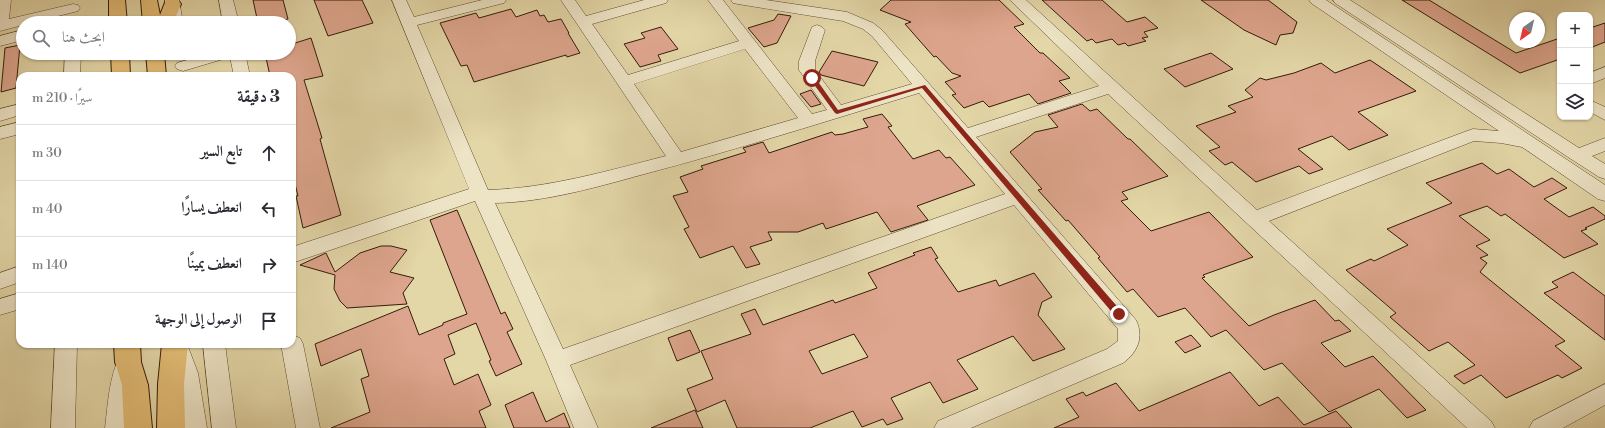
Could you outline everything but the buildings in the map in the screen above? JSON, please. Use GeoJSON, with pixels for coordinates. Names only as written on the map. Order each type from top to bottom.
{"type":"FeatureCollection","features":[{"type":"Feature","properties":{"kind":"main road"},"geometry":{"type":"LineString","coordinates":[[117,0],[118,16]]}},
{"type":"Feature","properties":{"kind":"main road"},"geometry":{"type":"LineString","coordinates":[[149,0],[151,16]]}},
{"type":"Feature","properties":{"kind":"main road"},"geometry":{"type":"LineString","coordinates":[[168,16],[172,2]]}},
{"type":"Feature","properties":{"kind":"main road"},"geometry":{"type":"LineString","coordinates":[[120,60],[120,72]]}},
{"type":"Feature","properties":{"kind":"main road"},"geometry":{"type":"LineString","coordinates":[[156,60],[157,72]]}},
{"type":"Feature","properties":{"kind":"main road"},"geometry":{"type":"LineString","coordinates":[[171,428],[172,384],[176,348]]}},
{"type":"Feature","properties":{"kind":"main road"},"geometry":{"type":"LineString","coordinates":[[127,353],[135,385],[138,428]]}},
{"type":"Feature","properties":{"kind":"street"},"geometry":{"type":"LineString","coordinates":[[4,0],[1,26],[16,24]]}},
{"type":"Feature","properties":{"kind":"street"},"geometry":{"type":"LineString","coordinates":[[226,0],[229,16]]}},
{"type":"Feature","properties":{"kind":"street"},"geometry":{"type":"LineString","coordinates":[[399,0],[481,195],[557,360],[586,428]]}},
{"type":"Feature","properties":{"kind":"street"},"geometry":{"type":"LineString","coordinates":[[410,24],[499,0]]}},
{"type":"Feature","properties":{"kind":"street"},"geometry":{"type":"LineString","coordinates":[[568,0],[584,21],[677,159]]}},
{"type":"Feature","properties":{"kind":"street"},"geometry":{"type":"LineString","coordinates":[[584,21],[661,0]]}},
{"type":"Feature","properties":{"kind":"street"},"geometry":{"type":"LineString","coordinates":[[715,0],[808,120]]}},
{"type":"Feature","properties":{"kind":"street"},"geometry":{"type":"LineString","coordinates":[[738,0],[834,14],[858,20],[877,33],[1128,326],[1130,338],[1125,349],[1115,356],[946,428]]}},
{"type":"Feature","properties":{"kind":"street"},"geometry":{"type":"LineString","coordinates":[[1017,0],[1254,220],[1483,428]]}},
{"type":"Feature","properties":{"kind":"street"},"geometry":{"type":"LineString","coordinates":[[1316,0],[1605,194]]}},
{"type":"Feature","properties":{"kind":"street"},"geometry":{"type":"LineString","coordinates":[[1340,0],[1605,174]]}},
{"type":"Feature","properties":{"kind":"street"},"geometry":{"type":"LineString","coordinates":[[172,2],[174,16]]}},
{"type":"Feature","properties":{"kind":"street"},"geometry":{"type":"LineString","coordinates":[[818,30],[807,61],[807,70],[837,112]]}},
{"type":"Feature","properties":{"kind":"street"},"geometry":{"type":"LineString","coordinates":[[0,41],[16,37]]}},
{"type":"Feature","properties":{"kind":"street"},"geometry":{"type":"LineString","coordinates":[[625,81],[748,43]]}},
{"type":"Feature","properties":{"kind":"street"},"geometry":{"type":"LineString","coordinates":[[72,72],[73,60]]}},
{"type":"Feature","properties":{"kind":"street"},"geometry":{"type":"LineString","coordinates":[[182,65],[201,60]]}},
{"type":"Feature","properties":{"kind":"street"},"geometry":{"type":"LineString","coordinates":[[239,60],[241,72]]}},
{"type":"Feature","properties":{"kind":"street"},"geometry":{"type":"LineString","coordinates":[[1593,77],[1605,72]]}},
{"type":"Feature","properties":{"kind":"street"},"geometry":{"type":"LineString","coordinates":[[296,254],[481,195],[520,196],[550,191],[677,159],[923,86]]}},
{"type":"Feature","properties":{"kind":"street"},"geometry":{"type":"LineString","coordinates":[[965,135],[1111,88]]}},
{"type":"Feature","properties":{"kind":"street"},"geometry":{"type":"LineString","coordinates":[[1473,135],[1478,122],[1475,107]]}},
{"type":"Feature","properties":{"kind":"street"},"geometry":{"type":"LineString","coordinates":[[1593,107],[1605,114]]}},
{"type":"Feature","properties":{"kind":"street"},"geometry":{"type":"LineString","coordinates":[[0,115],[16,110]]}},
{"type":"Feature","properties":{"kind":"street"},"geometry":{"type":"LineString","coordinates":[[0,133],[16,129]]}},
{"type":"Feature","properties":{"kind":"street"},"geometry":{"type":"LineString","coordinates":[[1254,220],[1473,135],[1501,137],[1532,144]]}},
{"type":"Feature","properties":{"kind":"street"},"geometry":{"type":"LineString","coordinates":[[1577,155],[1605,144]]}},
{"type":"Feature","properties":{"kind":"street"},"geometry":{"type":"LineString","coordinates":[[557,360],[1017,197]]}},
{"type":"Feature","properties":{"kind":"street"},"geometry":{"type":"LineString","coordinates":[[0,281],[16,275]]}},
{"type":"Feature","properties":{"kind":"street"},"geometry":{"type":"LineString","coordinates":[[0,307],[16,301]]}},
{"type":"Feature","properties":{"kind":"street"},"geometry":{"type":"LineString","coordinates":[[63,428],[66,348]]}},
{"type":"Feature","properties":{"kind":"street"},"geometry":{"type":"LineString","coordinates":[[178,348],[187,373],[194,428]]}},
{"type":"Feature","properties":{"kind":"street"},"geometry":{"type":"LineString","coordinates":[[214,348],[224,428]]}},
{"type":"Feature","properties":{"kind":"street"},"geometry":{"type":"LineString","coordinates":[[293,348],[308,428]]}},
{"type":"Feature","properties":{"kind":"street"},"geometry":{"type":"LineString","coordinates":[[117,428],[120,391],[127,353]]}},
{"type":"Feature","properties":{"kind":"street"},"geometry":{"type":"LineString","coordinates":[[1541,428],[1605,394]]}},
{"type":"Feature","properties":{"kind":"route"},"geometry":{"type":"LineString","coordinates":[[812,78],[837,112],[923,86],[1119,314]]}}]}
